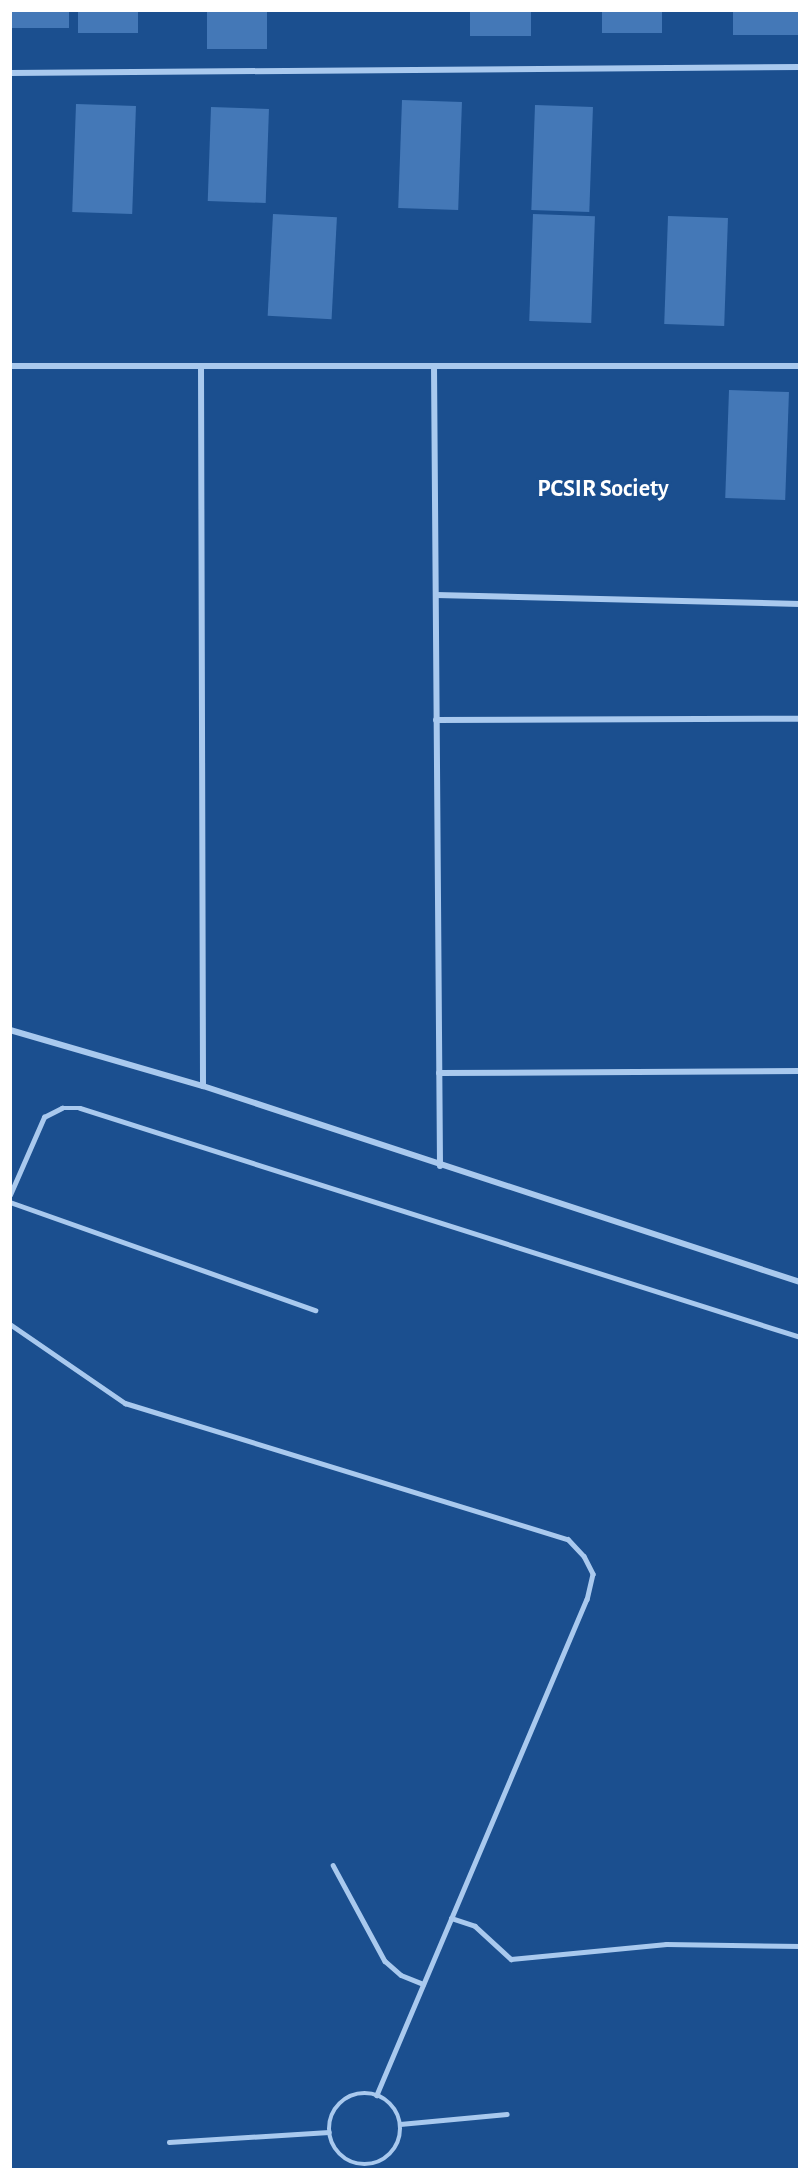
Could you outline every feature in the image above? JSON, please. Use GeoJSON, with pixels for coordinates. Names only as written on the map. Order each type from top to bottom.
{"type":"FeatureCollection","features":[{"type":"Feature","properties":{"kind":"street"},"geometry":{"type":"LineString","coordinates":[[10,73],[800,67]]}},
{"type":"Feature","properties":{"kind":"street"},"geometry":{"type":"LineString","coordinates":[[10,366],[800,366]]}},
{"type":"Feature","properties":{"kind":"street"},"geometry":{"type":"LineString","coordinates":[[201,366],[203,1086]]}},
{"type":"Feature","properties":{"kind":"street"},"geometry":{"type":"LineString","coordinates":[[434,366],[440,1166]]}},
{"type":"Feature","properties":{"kind":"street"},"geometry":{"type":"LineString","coordinates":[[435,595],[800,604]]}},
{"type":"Feature","properties":{"kind":"street"},"geometry":{"type":"LineString","coordinates":[[436,720],[800,719]]}},
{"type":"Feature","properties":{"kind":"street"},"geometry":{"type":"LineString","coordinates":[[10,1030],[203,1086],[440,1166],[800,1282]]}},
{"type":"Feature","properties":{"kind":"street"},"geometry":{"type":"LineString","coordinates":[[439,1073],[800,1071]]}},
{"type":"Feature","properties":{"kind":"lane"},"geometry":{"type":"LineString","coordinates":[[10,1195],[44,1117],[62,1108],[80,1108],[800,1337]]}},
{"type":"Feature","properties":{"kind":"lane"},"geometry":{"type":"LineString","coordinates":[[10,1202],[315,1310]]}},
{"type":"Feature","properties":{"kind":"lane"},"geometry":{"type":"LineString","coordinates":[[10,1324],[125,1403],[568,1539],[584,1556],[593,1574],[587,1599],[377,2095]]}},
{"type":"Feature","properties":{"kind":"lane"},"geometry":{"type":"LineString","coordinates":[[333,1865],[385,1960],[400,1975],[423,1984]]}},
{"type":"Feature","properties":{"kind":"lane"},"geometry":{"type":"LineString","coordinates":[[451,1918],[475,1926],[511,1959],[666,1944],[800,1946]]}},
{"type":"Feature","properties":{"kind":"lane"},"geometry":{"type":"LineString","coordinates":[[360,2092],[377,2095],[391,2103],[400,2124],[396,2149],[384,2161],[362,2167],[339,2155],[329,2132],[334,2109],[345,2098],[360,2092]]}},
{"type":"Feature","properties":{"kind":"lane"},"geometry":{"type":"LineString","coordinates":[[400,2124],[507,2114]]}},
{"type":"Feature","properties":{"kind":"lane"},"geometry":{"type":"LineString","coordinates":[[169,2142],[329,2132]]}},
{"type":"Feature","properties":{"kind":"building"},"geometry":{"type":"Polygon","coordinates":[[[10,10],[69,10],[69,28],[10,28],[10,10]]]}},
{"type":"Feature","properties":{"kind":"building"},"geometry":{"type":"Polygon","coordinates":[[[78,10],[138,10],[138,33],[78,33],[78,10]]]}},
{"type":"Feature","properties":{"kind":"building"},"geometry":{"type":"Polygon","coordinates":[[[207,10],[267,10],[267,49],[207,49],[207,10]]]}},
{"type":"Feature","properties":{"kind":"building"},"geometry":{"type":"Polygon","coordinates":[[[470,10],[531,10],[531,36],[470,36],[470,10]]]}},
{"type":"Feature","properties":{"kind":"building"},"geometry":{"type":"Polygon","coordinates":[[[602,10],[662,10],[662,33],[602,33],[602,10]]]}},
{"type":"Feature","properties":{"kind":"building"},"geometry":{"type":"Polygon","coordinates":[[[733,10],[800,10],[800,35],[733,35],[733,10]]]}},
{"type":"Feature","properties":{"kind":"building"},"geometry":{"type":"Polygon","coordinates":[[[402,100],[462,102],[458,210],[398,208],[402,100]]]}},
{"type":"Feature","properties":{"kind":"building"},"geometry":{"type":"Polygon","coordinates":[[[76,104],[136,106],[132,214],[72,212],[76,104]]]}},
{"type":"Feature","properties":{"kind":"building"},"geometry":{"type":"Polygon","coordinates":[[[535,105],[593,107],[589,212],[531,210],[535,105]]]}},
{"type":"Feature","properties":{"kind":"building"},"geometry":{"type":"Polygon","coordinates":[[[211,107],[269,109],[266,203],[208,201],[211,107]]]}},
{"type":"Feature","properties":{"kind":"building"},"geometry":{"type":"Polygon","coordinates":[[[273,214],[337,217],[332,319],[268,316],[273,214]]]}},
{"type":"Feature","properties":{"kind":"building"},"geometry":{"type":"Polygon","coordinates":[[[533,214],[595,216],[591,323],[529,321],[533,214]]]}},
{"type":"Feature","properties":{"kind":"building"},"geometry":{"type":"Polygon","coordinates":[[[668,216],[728,218],[724,326],[664,324],[668,216]]]}},
{"type":"Feature","properties":{"kind":"building"},"geometry":{"type":"Polygon","coordinates":[[[729,390],[789,392],[785,500],[725,498],[729,390]]]}},
{"type":"Feature","properties":{"kind":"district","name":"PCSIR Society"},"geometry":{"type":"Point","coordinates":[603,490]}}]}
